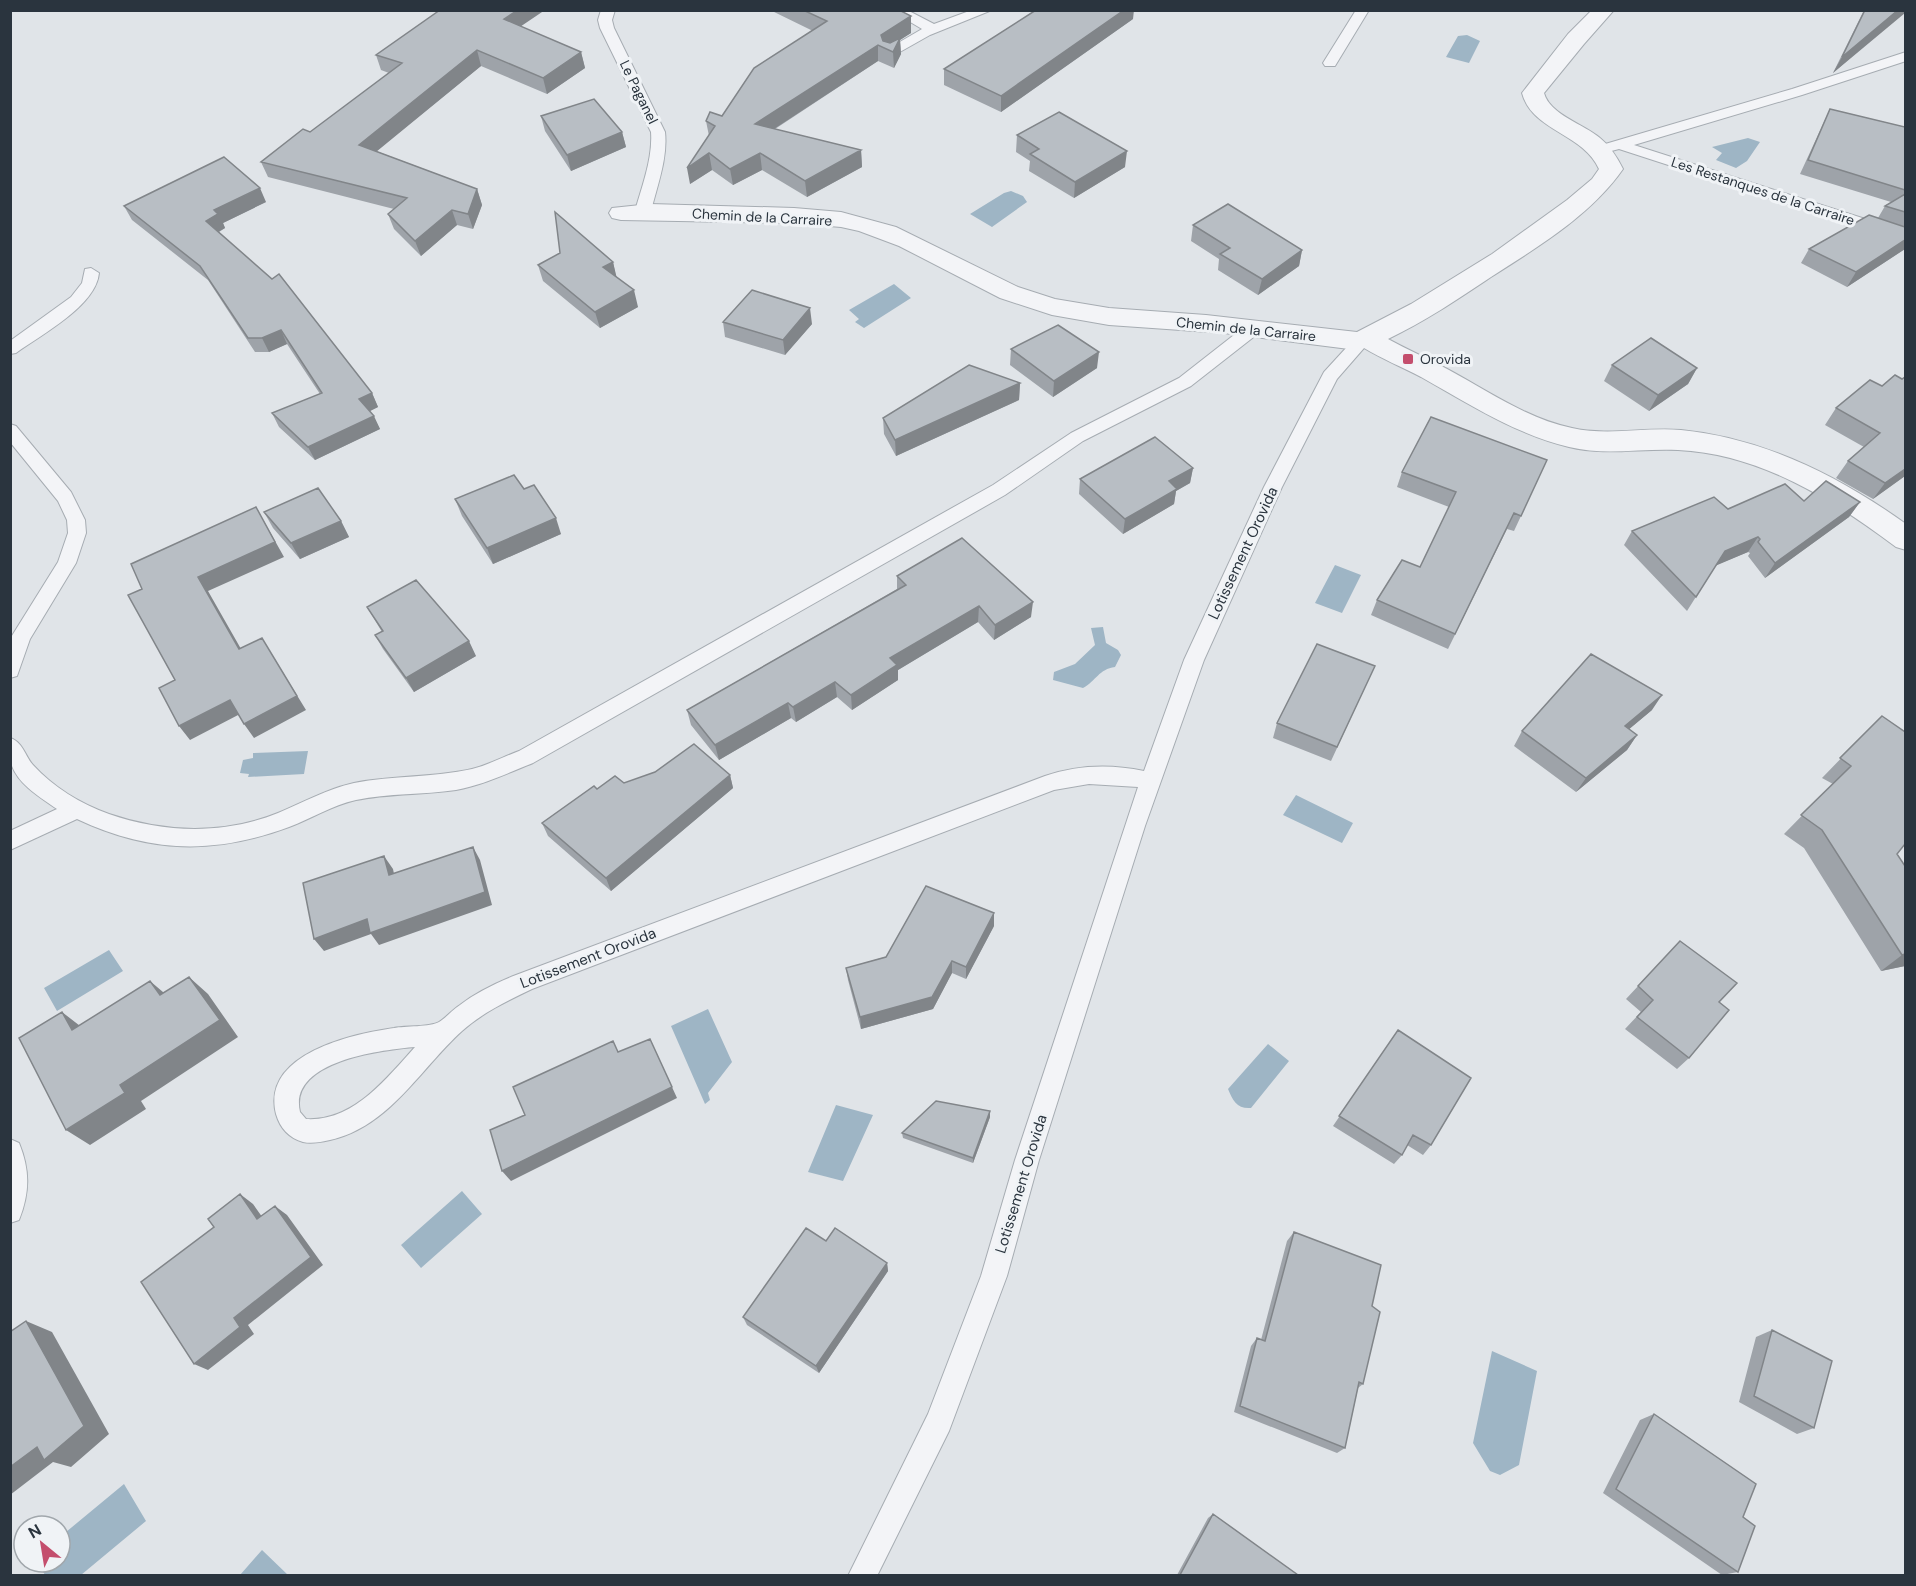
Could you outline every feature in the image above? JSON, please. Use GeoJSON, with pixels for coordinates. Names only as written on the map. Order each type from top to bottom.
{"type":"FeatureCollection","features":[{"type":"Feature","properties":{"kind":"street"},"geometry":{"type":"LineString","coordinates":[[1604,10],[1576,39],[1533,93],[1536,104],[1542,110],[1610,147]]}},
{"type":"Feature","properties":{"kind":"street","name":"Chemin de la Carraire"},"geometry":{"type":"LineString","coordinates":[[632,212],[807,216],[862,224],[889,232],[1018,296],[1054,308],[1105,316],[1254,328],[1332,339],[1366,339],[1416,314],[1459,288],[1599,188],[1610,174],[1610,147]]}},
{"type":"Feature","properties":{"kind":"street"},"geometry":{"type":"LineString","coordinates":[[1366,339],[1555,434],[1591,440],[1693,441],[1719,445],[1776,463],[1856,502],[1905,539]]}},
{"type":"Feature","properties":{"kind":"lane","name":"Le Paganel"},"geometry":{"type":"LineString","coordinates":[[608,10],[605,20],[607,28],[652,115],[658,132],[654,170],[632,212]]}},
{"type":"Feature","properties":{"kind":"lane"},"geometry":{"type":"LineString","coordinates":[[896,10],[933,29]]}},
{"type":"Feature","properties":{"kind":"lane"},"geometry":{"type":"LineString","coordinates":[[891,53],[916,36],[986,10]]}},
{"type":"Feature","properties":{"kind":"lane"},"geometry":{"type":"LineString","coordinates":[[1330,63],[1363,10]]}},
{"type":"Feature","properties":{"kind":"lane"},"geometry":{"type":"LineString","coordinates":[[1610,147],[1797,92],[1905,56]]}},
{"type":"Feature","properties":{"kind":"lane","name":"Les Restanques de la Carraire"},"geometry":{"type":"LineString","coordinates":[[1610,147],[1905,237]]}},
{"type":"Feature","properties":{"kind":"lane"},"geometry":{"type":"LineString","coordinates":[[10,349],[77,301],[90,284],[91,273]]}},
{"type":"Feature","properties":{"kind":"lane"},"geometry":{"type":"LineString","coordinates":[[10,746],[16,758],[31,775],[60,801],[148,836],[219,837],[267,826],[350,792],[472,778],[495,770],[555,741],[990,495],[1077,437],[1185,382],[1254,328]]}},
{"type":"Feature","properties":{"kind":"lane","name":"Lotissement Orovida"},"geometry":{"type":"LineString","coordinates":[[862,1575],[939,1422],[994,1276],[1034,1138],[1134,826],[1194,660],[1273,487],[1330,376],[1366,339]]}},
{"type":"Feature","properties":{"kind":"lane"},"geometry":{"type":"LineString","coordinates":[[10,430],[67,501],[75,519],[77,531],[73,548],[63,567],[21,636],[10,670]]}},
{"type":"Feature","properties":{"kind":"lane","name":"Lotissement Orovida"},"geometry":{"type":"LineString","coordinates":[[442,1034],[410,1037],[345,1050],[312,1064],[295,1076],[285,1100],[286,1111],[299,1127],[311,1131],[325,1130],[359,1115],[383,1097],[442,1034],[476,1006],[524,982],[1052,782],[1071,777],[1102,774],[1131,776],[1151,781]]}},
{"type":"Feature","properties":{"kind":"lane"},"geometry":{"type":"LineString","coordinates":[[10,841],[39,825],[77,809]]}},
{"type":"Feature","properties":{"kind":"lane"},"geometry":{"type":"LineString","coordinates":[[10,1151],[18,1183],[15,1201],[10,1211]]}},
{"type":"Feature","properties":{"kind":"water"},"geometry":{"type":"Polygon","coordinates":[[[1467,35],[1480,41],[1469,63],[1446,57],[1458,36],[1467,35]]]}},
{"type":"Feature","properties":{"kind":"water"},"geometry":{"type":"Polygon","coordinates":[[[1748,138],[1760,142],[1747,161],[1736,168],[1716,160],[1722,153],[1712,147],[1748,138]]]}},
{"type":"Feature","properties":{"kind":"water"},"geometry":{"type":"Polygon","coordinates":[[[1011,191],[1023,196],[1027,202],[992,227],[970,214],[1004,193],[1011,191]]]}},
{"type":"Feature","properties":{"kind":"water"},"geometry":{"type":"Polygon","coordinates":[[[894,284],[911,298],[864,328],[855,322],[859,319],[849,310],[894,284]]]}},
{"type":"Feature","properties":{"kind":"water"},"geometry":{"type":"Polygon","coordinates":[[[1335,565],[1361,575],[1342,613],[1315,603],[1335,565]]]}},
{"type":"Feature","properties":{"kind":"water"},"geometry":{"type":"Polygon","coordinates":[[[1103,627],[1106,643],[1118,650],[1121,655],[1115,667],[1105,670],[1083,688],[1053,680],[1054,672],[1075,664],[1095,645],[1091,628],[1103,627]]]}},
{"type":"Feature","properties":{"kind":"water"},"geometry":{"type":"Polygon","coordinates":[[[308,751],[304,774],[248,777],[249,774],[240,773],[243,760],[253,758],[253,753],[308,751]]]}},
{"type":"Feature","properties":{"kind":"water"},"geometry":{"type":"Polygon","coordinates":[[[1296,795],[1353,823],[1342,843],[1283,815],[1296,795]]]}},
{"type":"Feature","properties":{"kind":"water"},"geometry":{"type":"Polygon","coordinates":[[[109,950],[123,971],[57,1011],[44,988],[109,950]]]}},
{"type":"Feature","properties":{"kind":"water"},"geometry":{"type":"Polygon","coordinates":[[[708,1009],[732,1062],[708,1093],[710,1100],[705,1104],[671,1026],[708,1009]]]}},
{"type":"Feature","properties":{"kind":"water"},"geometry":{"type":"Polygon","coordinates":[[[1268,1044],[1289,1061],[1251,1108],[1239,1106],[1228,1089],[1268,1044]]]}},
{"type":"Feature","properties":{"kind":"water"},"geometry":{"type":"Polygon","coordinates":[[[836,1105],[873,1115],[843,1181],[808,1172],[836,1105]]]}},
{"type":"Feature","properties":{"kind":"water"},"geometry":{"type":"Polygon","coordinates":[[[462,1191],[482,1214],[421,1268],[401,1245],[462,1191]]]}},
{"type":"Feature","properties":{"kind":"water"},"geometry":{"type":"Polygon","coordinates":[[[1492,1351],[1537,1371],[1519,1465],[1500,1475],[1490,1471],[1473,1443],[1492,1351]]]}},
{"type":"Feature","properties":{"kind":"water"},"geometry":{"type":"Polygon","coordinates":[[[124,1484],[146,1521],[81,1575],[45,1575],[72,1574],[72,1527],[124,1484]]]}},
{"type":"Feature","properties":{"kind":"water"},"geometry":{"type":"Polygon","coordinates":[[[262,1550],[288,1575],[240,1575],[262,1550]]]}},
{"type":"Feature","properties":{"kind":"building"},"geometry":{"type":"Polygon","coordinates":[[[440,10],[518,10],[504,19],[581,52],[543,78],[477,50],[359,145],[477,189],[468,214],[452,210],[415,241],[388,214],[407,198],[261,162],[303,129],[310,132],[402,63],[376,55],[440,10]]]}},
{"type":"Feature","properties":{"kind":"building"},"geometry":{"type":"Polygon","coordinates":[[[803,10],[899,10],[911,16],[881,35],[883,41],[890,43],[900,38],[893,52],[878,45],[755,124],[861,150],[805,181],[760,153],[730,169],[709,153],[687,168],[715,126],[706,121],[710,112],[722,116],[754,68],[827,21],[803,10]]]}},
{"type":"Feature","properties":{"kind":"building"},"geometry":{"type":"Polygon","coordinates":[[[1036,10],[1124,10],[1001,96],[944,69],[1036,10]]]}},
{"type":"Feature","properties":{"kind":"building"},"geometry":{"type":"Polygon","coordinates":[[[1865,10],[1898,10],[1842,57],[1865,10]]]}},
{"type":"Feature","properties":{"kind":"building"},"geometry":{"type":"Polygon","coordinates":[[[594,99],[622,132],[567,155],[541,116],[594,99]]]}},
{"type":"Feature","properties":{"kind":"building"},"geometry":{"type":"Polygon","coordinates":[[[1830,109],[1905,127],[1905,190],[1808,160],[1830,109]]]}},
{"type":"Feature","properties":{"kind":"building"},"geometry":{"type":"Polygon","coordinates":[[[1059,112],[1127,151],[1075,182],[1030,154],[1039,149],[1017,135],[1059,112]]]}},
{"type":"Feature","properties":{"kind":"building"},"geometry":{"type":"Polygon","coordinates":[[[224,157],[260,188],[214,210],[218,214],[206,221],[272,279],[279,274],[372,393],[359,399],[374,416],[308,447],[272,413],[322,393],[281,330],[262,338],[248,338],[200,266],[124,206],[224,157]]]}},
{"type":"Feature","properties":{"kind":"building"},"geometry":{"type":"Polygon","coordinates":[[[1905,194],[1905,212],[1885,206],[1905,194]]]}},
{"type":"Feature","properties":{"kind":"building"},"geometry":{"type":"Polygon","coordinates":[[[1228,204],[1302,250],[1262,279],[1220,254],[1230,248],[1193,225],[1228,204]]]}},
{"type":"Feature","properties":{"kind":"building"},"geometry":{"type":"Polygon","coordinates":[[[555,212],[613,262],[603,267],[634,290],[595,312],[538,265],[560,253],[555,212]]]}},
{"type":"Feature","properties":{"kind":"building"},"geometry":{"type":"Polygon","coordinates":[[[1869,215],[1905,227],[1905,240],[1856,272],[1809,249],[1869,215]]]}},
{"type":"Feature","properties":{"kind":"building"},"geometry":{"type":"Polygon","coordinates":[[[752,290],[810,308],[783,340],[723,322],[752,290]]]}},
{"type":"Feature","properties":{"kind":"building"},"geometry":{"type":"Polygon","coordinates":[[[1058,325],[1099,352],[1054,381],[1011,349],[1058,325]]]}},
{"type":"Feature","properties":{"kind":"building"},"geometry":{"type":"Polygon","coordinates":[[[1651,338],[1697,368],[1658,395],[1612,365],[1651,338]]]}},
{"type":"Feature","properties":{"kind":"building"},"geometry":{"type":"Polygon","coordinates":[[[969,365],[1020,383],[895,440],[883,418],[969,365]]]}},
{"type":"Feature","properties":{"kind":"building"},"geometry":{"type":"Polygon","coordinates":[[[1895,375],[1902,379],[1905,377],[1905,469],[1885,483],[1848,461],[1880,433],[1836,408],[1870,380],[1882,386],[1895,375]]]}},
{"type":"Feature","properties":{"kind":"building"},"geometry":{"type":"Polygon","coordinates":[[[1431,417],[1547,460],[1521,516],[1514,513],[1455,634],[1377,600],[1402,560],[1420,567],[1456,492],[1402,472],[1431,417]]]}},
{"type":"Feature","properties":{"kind":"building"},"geometry":{"type":"Polygon","coordinates":[[[1155,437],[1193,468],[1169,481],[1177,489],[1125,519],[1080,479],[1155,437]]]}},
{"type":"Feature","properties":{"kind":"building"},"geometry":{"type":"Polygon","coordinates":[[[514,475],[524,489],[534,485],[556,518],[487,548],[455,499],[514,475]]]}},
{"type":"Feature","properties":{"kind":"building"},"geometry":{"type":"Polygon","coordinates":[[[1826,481],[1860,502],[1775,563],[1758,542],[1760,539],[1758,537],[1725,551],[1696,597],[1632,531],[1714,497],[1728,509],[1785,484],[1804,501],[1826,481]]]}},
{"type":"Feature","properties":{"kind":"building"},"geometry":{"type":"Polygon","coordinates":[[[318,488],[341,521],[291,543],[264,512],[318,488]]]}},
{"type":"Feature","properties":{"kind":"building"},"geometry":{"type":"Polygon","coordinates":[[[256,507],[275,542],[198,577],[239,649],[262,638],[297,696],[244,724],[230,700],[179,726],[159,688],[175,680],[128,595],[142,589],[131,564],[256,507]]]}},
{"type":"Feature","properties":{"kind":"building"},"geometry":{"type":"Polygon","coordinates":[[[962,538],[1033,602],[995,625],[979,606],[890,658],[897,665],[851,695],[835,682],[793,707],[788,703],[715,745],[687,710],[906,585],[897,576],[962,538]]]}},
{"type":"Feature","properties":{"kind":"building"},"geometry":{"type":"Polygon","coordinates":[[[416,580],[469,641],[406,678],[375,635],[383,631],[367,607],[416,580]]]}},
{"type":"Feature","properties":{"kind":"building"},"geometry":{"type":"Polygon","coordinates":[[[1317,644],[1375,666],[1337,747],[1277,723],[1317,644]]]}},
{"type":"Feature","properties":{"kind":"building"},"geometry":{"type":"Polygon","coordinates":[[[1591,654],[1662,695],[1625,726],[1637,735],[1586,778],[1522,731],[1591,654]]]}},
{"type":"Feature","properties":{"kind":"building"},"geometry":{"type":"Polygon","coordinates":[[[1882,716],[1905,732],[1905,844],[1897,854],[1905,866],[1905,954],[1902,955],[1822,830],[1801,815],[1851,766],[1840,758],[1882,716]]]}},
{"type":"Feature","properties":{"kind":"building"},"geometry":{"type":"Polygon","coordinates":[[[694,744],[730,775],[606,878],[542,823],[594,786],[597,789],[615,776],[624,783],[655,772],[694,744]]]}},
{"type":"Feature","properties":{"kind":"building"},"geometry":{"type":"Polygon","coordinates":[[[473,847],[485,892],[370,933],[367,919],[314,939],[303,883],[384,856],[389,875],[473,847]]]}},
{"type":"Feature","properties":{"kind":"building"},"geometry":{"type":"Polygon","coordinates":[[[926,886],[994,913],[966,967],[952,961],[932,997],[860,1017],[846,968],[886,957],[926,886]]]}},
{"type":"Feature","properties":{"kind":"building"},"geometry":{"type":"Polygon","coordinates":[[[1680,941],[1737,983],[1719,1002],[1729,1010],[1689,1058],[1637,1017],[1653,1000],[1638,986],[1680,941]]]}},
{"type":"Feature","properties":{"kind":"building"},"geometry":{"type":"Polygon","coordinates":[[[189,977],[220,1020],[120,1085],[125,1093],[66,1130],[19,1038],[62,1012],[72,1030],[150,981],[160,995],[189,977]]]}},
{"type":"Feature","properties":{"kind":"building"},"geometry":{"type":"Polygon","coordinates":[[[1398,1030],[1471,1078],[1431,1145],[1413,1135],[1402,1155],[1339,1116],[1398,1030]]]}},
{"type":"Feature","properties":{"kind":"building"},"geometry":{"type":"Polygon","coordinates":[[[650,1039],[672,1087],[502,1171],[490,1130],[525,1115],[513,1087],[613,1041],[618,1052],[650,1039]]]}},
{"type":"Feature","properties":{"kind":"building"},"geometry":{"type":"Polygon","coordinates":[[[936,1101],[990,1111],[973,1158],[902,1133],[936,1101]]]}},
{"type":"Feature","properties":{"kind":"building"},"geometry":{"type":"Polygon","coordinates":[[[240,1194],[257,1219],[275,1206],[311,1257],[234,1318],[240,1327],[194,1364],[141,1282],[214,1227],[208,1219],[240,1194]]]}},
{"type":"Feature","properties":{"kind":"building"},"geometry":{"type":"Polygon","coordinates":[[[806,1228],[826,1241],[835,1228],[887,1263],[816,1366],[743,1317],[806,1228]]]}},
{"type":"Feature","properties":{"kind":"building"},"geometry":{"type":"Polygon","coordinates":[[[1294,1232],[1381,1265],[1372,1306],[1380,1312],[1363,1384],[1359,1382],[1345,1448],[1240,1406],[1257,1338],[1265,1341],[1294,1232]]]}},
{"type":"Feature","properties":{"kind":"building"},"geometry":{"type":"Polygon","coordinates":[[[26,1321],[84,1426],[44,1460],[37,1447],[10,1467],[10,1332],[26,1321]]]}},
{"type":"Feature","properties":{"kind":"building"},"geometry":{"type":"Polygon","coordinates":[[[1772,1330],[1832,1361],[1814,1428],[1754,1396],[1772,1330]]]}},
{"type":"Feature","properties":{"kind":"building"},"geometry":{"type":"Polygon","coordinates":[[[1654,1414],[1756,1484],[1743,1517],[1755,1526],[1738,1572],[1616,1489],[1654,1414]]]}},
{"type":"Feature","properties":{"kind":"building"},"geometry":{"type":"Polygon","coordinates":[[[1213,1514],[1298,1575],[1180,1575],[1213,1514]]]}},
{"type":"Feature","properties":{"kind":"place","name":"Orovida"},"geometry":{"type":"Point","coordinates":[1408,359]}}]}
